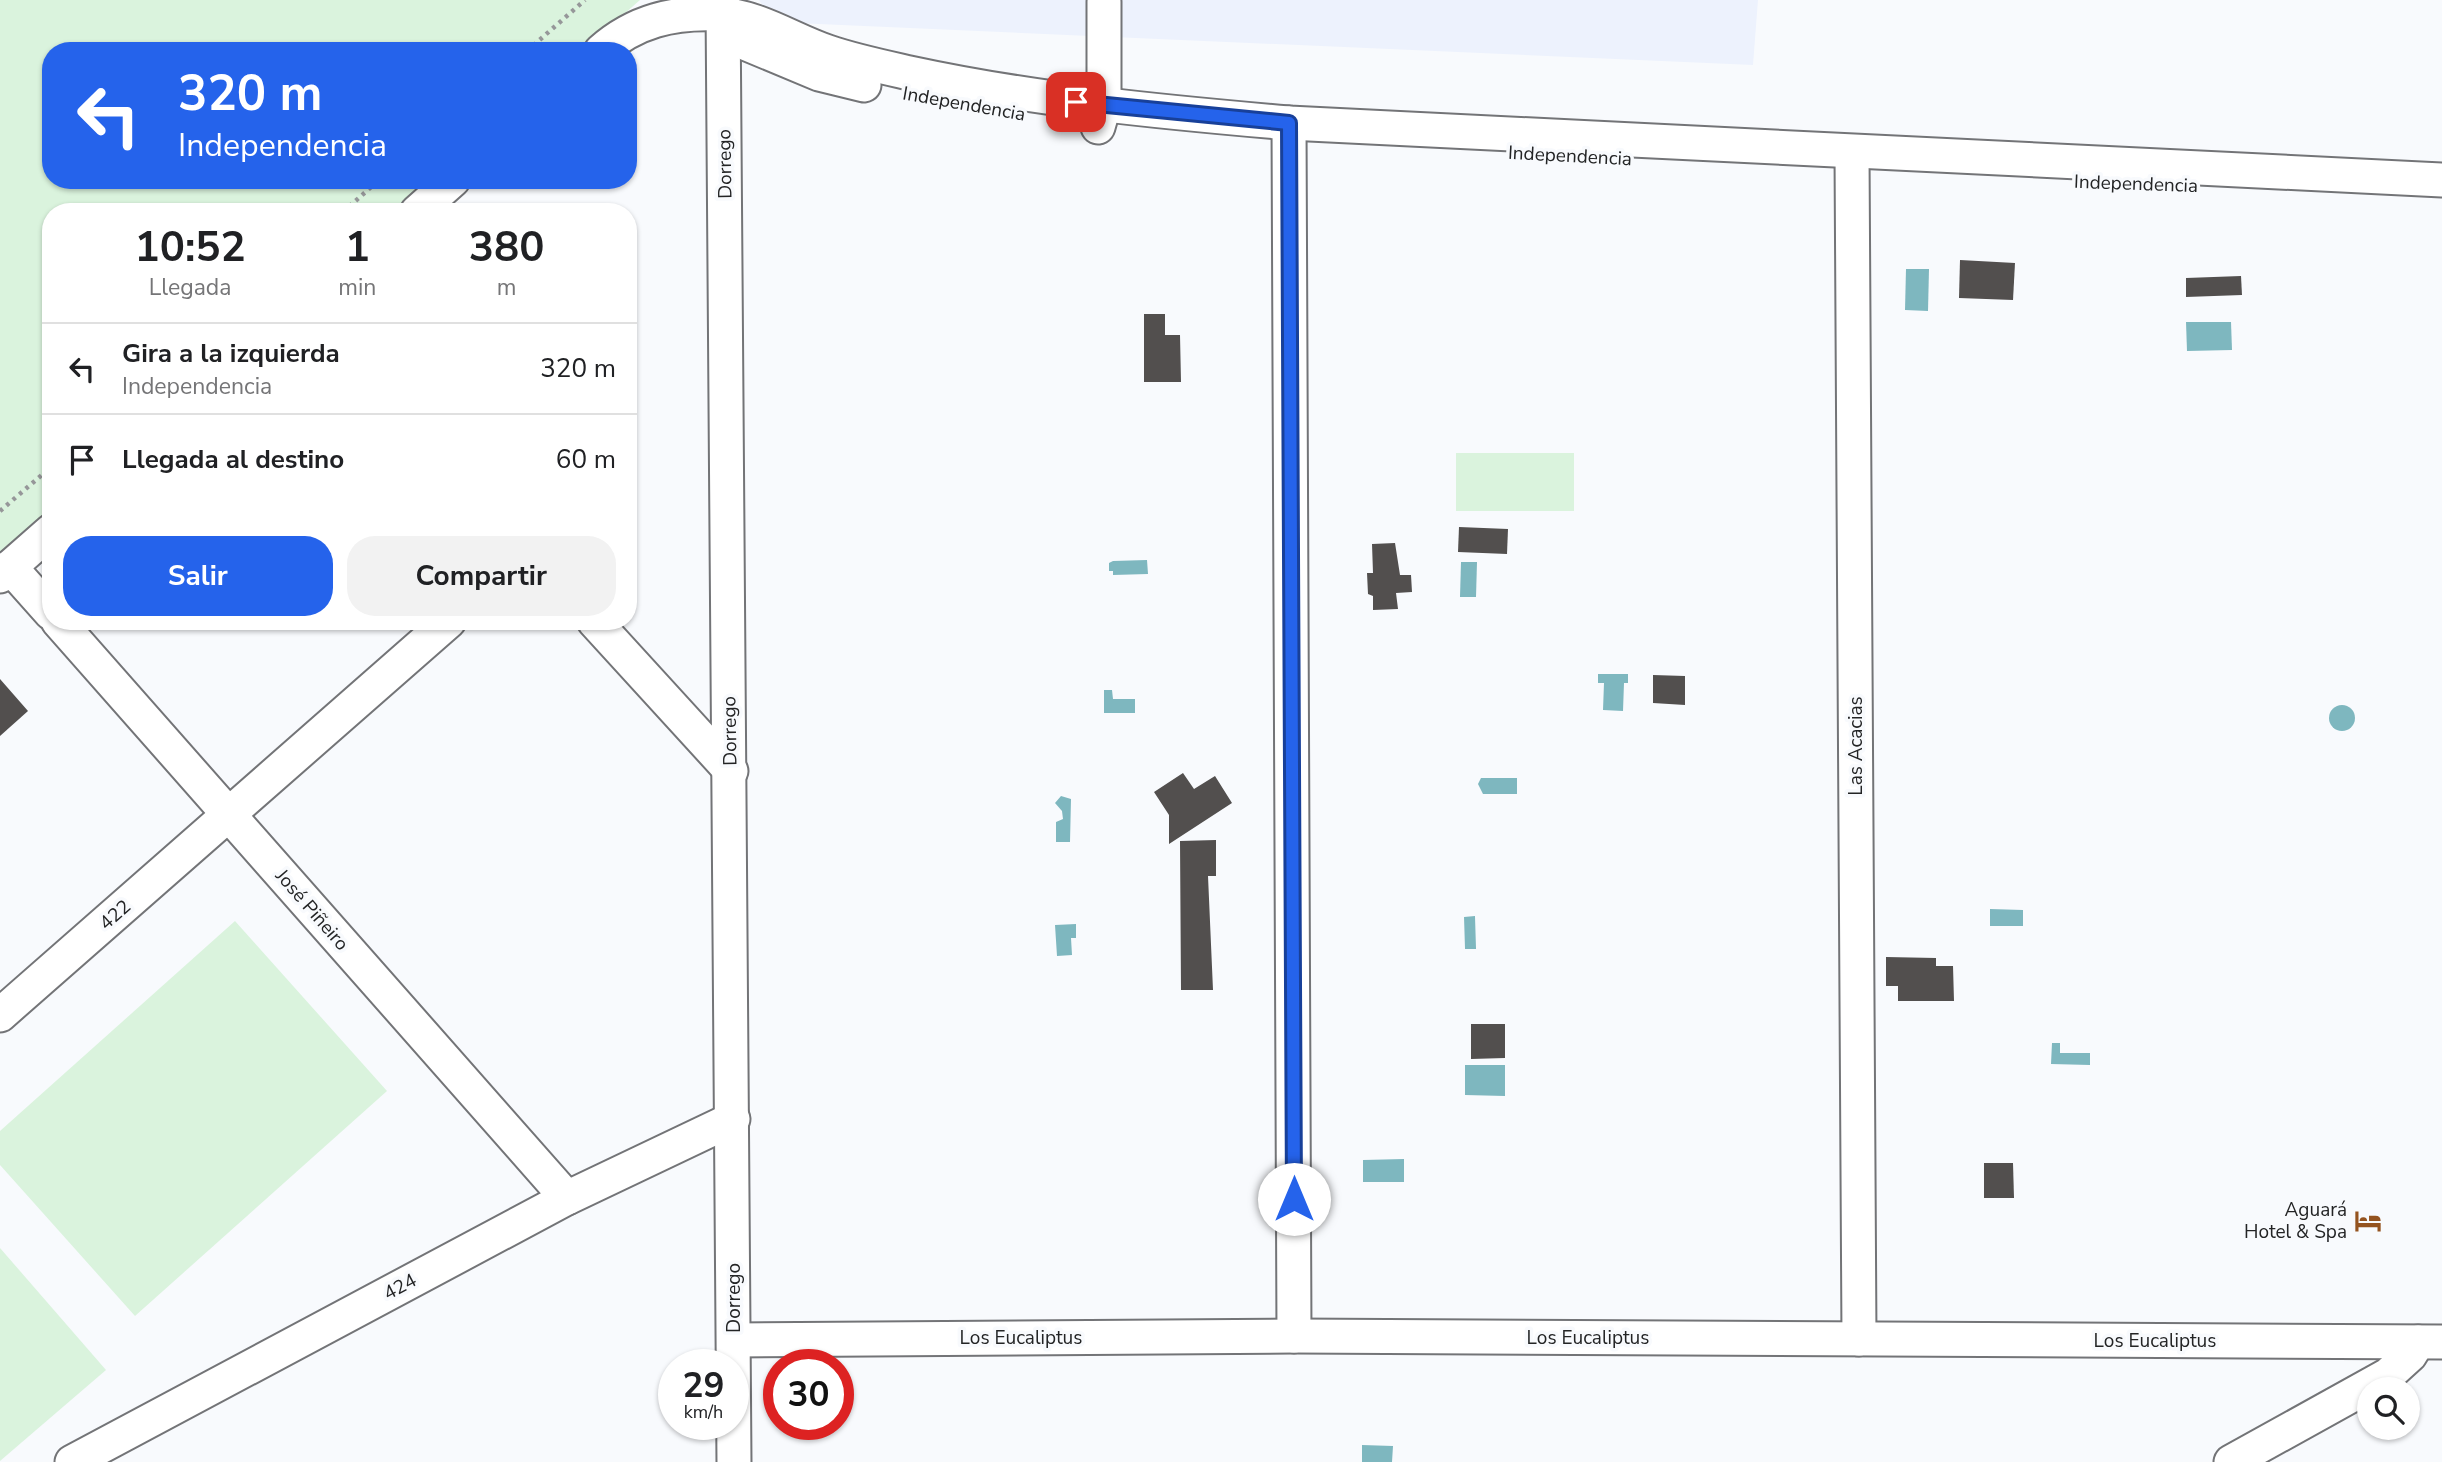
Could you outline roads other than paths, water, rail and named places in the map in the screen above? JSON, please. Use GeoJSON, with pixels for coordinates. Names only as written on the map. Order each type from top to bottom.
{"type":"FeatureCollection","features":[{"type":"Feature","properties":{"kind":"street"},"geometry":{"type":"LineString","coordinates":[[1101,117],[1104,2]]}},
{"type":"Feature","properties":{"kind":"street"},"geometry":{"type":"LineString","coordinates":[[611,42],[647,21],[723,7]]}},
{"type":"Feature","properties":{"kind":"street","name":"Independencia"},"geometry":{"type":"LineString","coordinates":[[723,7],[747,44],[819,74],[905,95],[1101,117],[1289,132],[2442,196]]}},
{"type":"Feature","properties":{"kind":"street","name":"Dorrego"},"geometry":{"type":"LineString","coordinates":[[723,7],[731,771],[734,1462]]}},
{"type":"Feature","properties":{"kind":"street"},"geometry":{"type":"LineString","coordinates":[[1289,132],[1294,1336]]}},
{"type":"Feature","properties":{"kind":"street","name":"Independencia"},"geometry":{"type":"LineString","coordinates":[[1852,163],[2442,180]]}},
{"type":"Feature","properties":{"kind":"street","name":"Las Acacias"},"geometry":{"type":"LineString","coordinates":[[1852,163],[1859,1339]]}},
{"type":"Feature","properties":{"kind":"street"},"geometry":{"type":"LineString","coordinates":[[427,203],[443,189]]}},
{"type":"Feature","properties":{"kind":"street"},"geometry":{"type":"LineString","coordinates":[[42,539],[5,571],[42,605]]}},
{"type":"Feature","properties":{"kind":"street","name":"José Piñeiro"},"geometry":{"type":"LineString","coordinates":[[66,630],[567,1198]]}},
{"type":"Feature","properties":{"kind":"street","name":"422"},"geometry":{"type":"LineString","coordinates":[[0,1015],[439,630]]}},
{"type":"Feature","properties":{"kind":"street"},"geometry":{"type":"LineString","coordinates":[[602,630],[731,771]]}},
{"type":"Feature","properties":{"kind":"street","name":"424"},"geometry":{"type":"LineString","coordinates":[[72,1462],[567,1198],[733,1119]]}},
{"type":"Feature","properties":{"kind":"street","name":"Los Eucaliptus"},"geometry":{"type":"LineString","coordinates":[[734,1340],[1294,1336],[2430,1342]]}},
{"type":"Feature","properties":{"kind":"street"},"geometry":{"type":"LineString","coordinates":[[2231,1462],[2388,1375],[2410,1355],[2430,1342]]}},
{"type":"Feature","properties":{"kind":"water"},"geometry":{"type":"Polygon","coordinates":[[[1906,269],[1929,269],[1928,311],[1905,310],[1906,269]]]}},
{"type":"Feature","properties":{"kind":"water"},"geometry":{"type":"Polygon","coordinates":[[[2186,322],[2231,322],[2232,350],[2187,351],[2186,322]]]}},
{"type":"Feature","properties":{"kind":"water"},"geometry":{"type":"Polygon","coordinates":[[[1147,560],[1148,574],[1113,575],[1113,571],[1109,571],[1109,563],[1113,561],[1147,560]]]}},
{"type":"Feature","properties":{"kind":"water"},"geometry":{"type":"Polygon","coordinates":[[[1461,562],[1477,562],[1476,597],[1460,597],[1461,562]]]}},
{"type":"Feature","properties":{"kind":"water"},"geometry":{"type":"Polygon","coordinates":[[[1598,674],[1628,674],[1628,683],[1624,683],[1623,711],[1603,710],[1604,683],[1598,683],[1598,674]]]}},
{"type":"Feature","properties":{"kind":"water"},"geometry":{"type":"Polygon","coordinates":[[[1104,690],[1112,690],[1113,699],[1135,699],[1135,713],[1104,713],[1104,690]]]}},
{"type":"Feature","properties":{"kind":"water"},"geometry":{"type":"Polygon","coordinates":[[[2342,705],[2351,709],[2355,718],[2351,727],[2342,731],[2333,727],[2329,718],[2333,709],[2342,705]]]}},
{"type":"Feature","properties":{"kind":"water"},"geometry":{"type":"Polygon","coordinates":[[[1481,778],[1517,778],[1517,794],[1483,794],[1478,784],[1481,778]]]}},
{"type":"Feature","properties":{"kind":"water"},"geometry":{"type":"Polygon","coordinates":[[[1061,796],[1071,799],[1070,842],[1056,842],[1056,822],[1063,819],[1062,811],[1055,803],[1061,796]]]}},
{"type":"Feature","properties":{"kind":"water"},"geometry":{"type":"Polygon","coordinates":[[[1990,909],[2023,910],[2023,926],[1990,926],[1990,909]]]}},
{"type":"Feature","properties":{"kind":"water"},"geometry":{"type":"Polygon","coordinates":[[[1475,916],[1476,949],[1465,949],[1464,917],[1475,916]]]}},
{"type":"Feature","properties":{"kind":"water"},"geometry":{"type":"Polygon","coordinates":[[[1076,924],[1076,938],[1071,938],[1072,955],[1057,956],[1055,925],[1076,924]]]}},
{"type":"Feature","properties":{"kind":"water"},"geometry":{"type":"Polygon","coordinates":[[[2052,1043],[2060,1043],[2060,1053],[2090,1053],[2090,1065],[2051,1064],[2052,1043]]]}},
{"type":"Feature","properties":{"kind":"water"},"geometry":{"type":"Polygon","coordinates":[[[1465,1065],[1505,1065],[1505,1096],[1465,1095],[1465,1065]]]}},
{"type":"Feature","properties":{"kind":"water"},"geometry":{"type":"Polygon","coordinates":[[[1404,1159],[1404,1182],[1363,1182],[1363,1160],[1404,1159]]]}},
{"type":"Feature","properties":{"kind":"water"},"geometry":{"type":"Polygon","coordinates":[[[1362,1445],[1393,1446],[1392,1462],[1362,1462],[1362,1445]]]}},
{"type":"Feature","properties":{"kind":"place","name":"Aguará Hotel & Spa"},"geometry":{"type":"Point","coordinates":[2368,1221]}}]}
